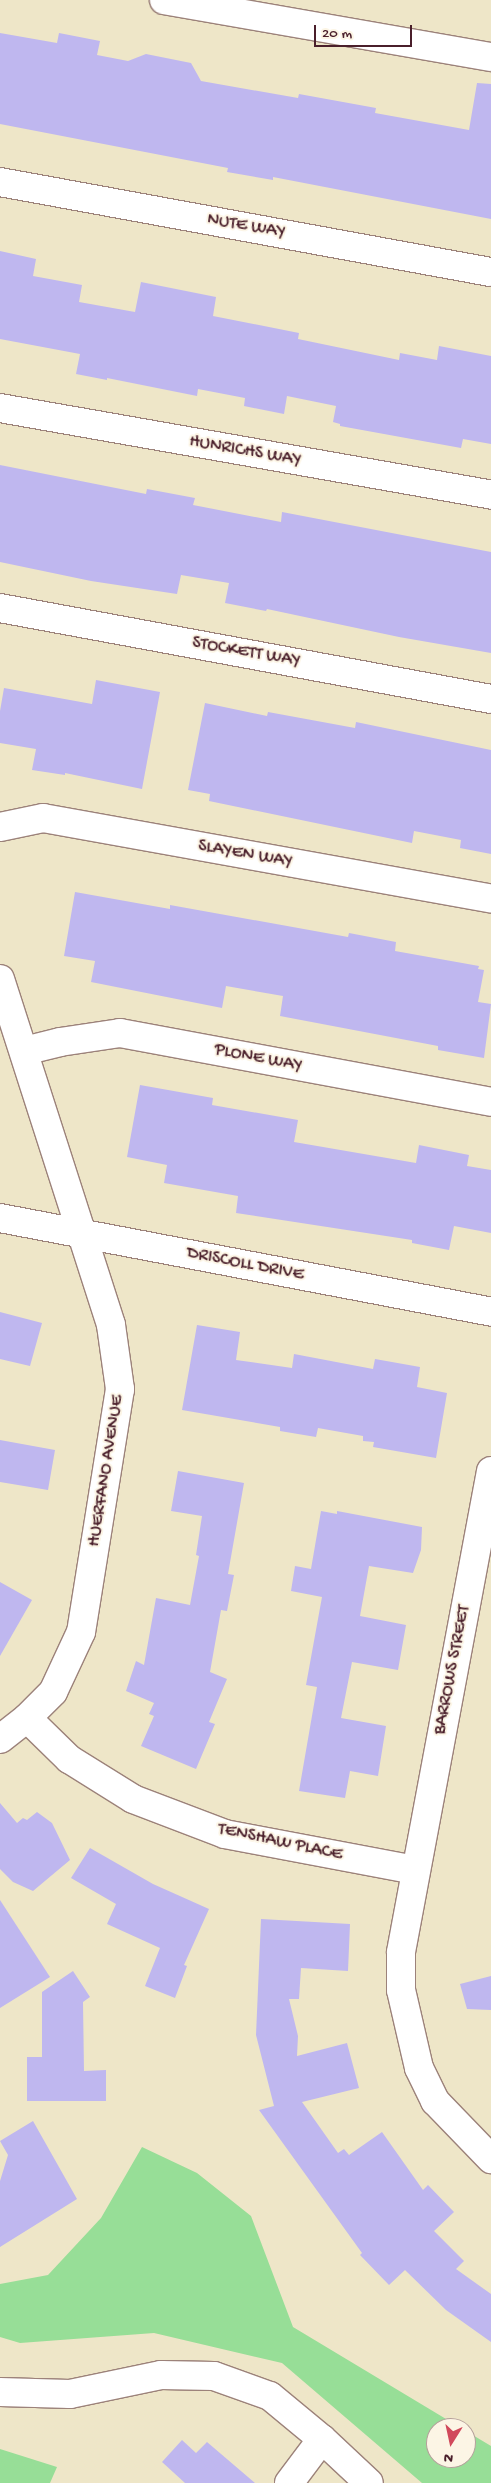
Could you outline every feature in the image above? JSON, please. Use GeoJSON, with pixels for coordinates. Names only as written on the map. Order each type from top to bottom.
{"type":"FeatureCollection","features":[{"type":"Feature","properties":{"kind":"street"},"geometry":{"type":"LineString","coordinates":[[164,0],[491,57]]}},
{"type":"Feature","properties":{"kind":"street","name":"NUTE WAY"},"geometry":{"type":"LineString","coordinates":[[0,182],[491,272]]}},
{"type":"Feature","properties":{"kind":"street","name":"HUNRICHS WAY"},"geometry":{"type":"LineString","coordinates":[[0,408],[491,496]]}},
{"type":"Feature","properties":{"kind":"street","name":"STOCKETT WAY"},"geometry":{"type":"LineString","coordinates":[[0,608],[491,699]]}},
{"type":"Feature","properties":{"kind":"street","name":"SLAYEN WAY"},"geometry":{"type":"LineString","coordinates":[[0,827],[43,818],[491,899]]}},
{"type":"Feature","properties":{"kind":"street","name":"HUERFANO AVENUE"},"geometry":{"type":"LineString","coordinates":[[0,979],[111,1325],[120,1389],[81,1632],[53,1692],[27,1718],[0,1739]]}},
{"type":"Feature","properties":{"kind":"street","name":"PLONE WAY"},"geometry":{"type":"LineString","coordinates":[[24,1051],[60,1042],[120,1033],[491,1102]]}},
{"type":"Feature","properties":{"kind":"street","name":"DRISCOLL DRIVE"},"geometry":{"type":"LineString","coordinates":[[0,1218],[491,1312]]}},
{"type":"Feature","properties":{"kind":"street","name":"BARROWS STREET"},"geometry":{"type":"LineString","coordinates":[[491,1471],[401,1953],[401,1990],[419,2068],[434,2101],[491,2159]]}},
{"type":"Feature","properties":{"kind":"street","name":"TENSHAW PLACE"},"geometry":{"type":"LineString","coordinates":[[27,1718],[69,1759],[133,1800],[225,1834],[415,1870]]}},
{"type":"Feature","properties":{"kind":"street"},"geometry":{"type":"LineString","coordinates":[[0,2392],[70,2394],[161,2375],[214,2376],[270,2396],[322,2439],[369,2483]]}},
{"type":"Feature","properties":{"kind":"street"},"geometry":{"type":"LineString","coordinates":[[289,2483],[322,2439]]}},
{"type":"Feature","properties":{"kind":"green space"},"geometry":{"type":"Polygon","coordinates":[[[142,2147],[197,2173],[251,2216],[293,2327],[444,2418],[426,2418],[426,2468],[476,2468],[476,2437],[491,2446],[491,2483],[422,2483],[282,2363],[154,2333],[20,2343],[0,2337],[0,2284],[48,2275],[101,2218],[142,2147]]]}},
{"type":"Feature","properties":{"kind":"green space"},"geometry":{"type":"Polygon","coordinates":[[[0,2449],[57,2467],[50,2483],[0,2483],[0,2449]]]}},
{"type":"Feature","properties":{"kind":"building"},"geometry":{"type":"Polygon","coordinates":[[[0,33],[57,43],[59,33],[100,41],[97,55],[128,61],[146,54],[191,63],[201,81],[298,98],[299,94],[376,108],[375,113],[469,130],[477,83],[491,84],[491,219],[273,177],[273,180],[227,172],[228,168],[0,124],[0,33]]]}},
{"type":"Feature","properties":{"kind":"building"},"geometry":{"type":"Polygon","coordinates":[[[0,251],[36,259],[33,276],[82,285],[79,302],[135,312],[141,282],[216,297],[213,316],[299,333],[298,339],[399,360],[400,353],[437,360],[439,346],[491,356],[491,444],[463,439],[461,448],[340,426],[340,424],[333,422],[336,406],[287,396],[284,414],[244,406],[245,398],[198,389],[197,396],[107,378],[107,380],[76,374],[80,354],[0,339],[0,251]]]}},
{"type":"Feature","properties":{"kind":"building"},"geometry":{"type":"Polygon","coordinates":[[[0,465],[146,494],[147,489],[195,498],[193,505],[281,522],[282,512],[491,552],[491,653],[399,637],[267,609],[266,611],[225,603],[229,583],[181,575],[177,594],[91,581],[0,562],[0,465]]]}},
{"type":"Feature","properties":{"kind":"building"},"geometry":{"type":"Polygon","coordinates":[[[96,680],[160,692],[142,789],[65,773],[65,775],[32,770],[36,749],[0,743],[0,711],[4,688],[92,704],[96,680]]]}},
{"type":"Feature","properties":{"kind":"building"},"geometry":{"type":"Polygon","coordinates":[[[205,703],[267,716],[268,712],[355,728],[356,722],[491,750],[491,854],[460,848],[461,840],[414,831],[412,843],[209,801],[210,794],[188,790],[205,703]]]}},
{"type":"Feature","properties":{"kind":"building"},"geometry":{"type":"Polygon","coordinates":[[[75,892],[170,909],[170,905],[348,937],[349,933],[396,942],[395,951],[479,966],[478,969],[484,970],[478,1002],[491,1004],[484,1058],[438,1050],[438,1046],[280,1016],[283,996],[226,986],[222,1008],[91,982],[95,961],[64,956],[75,892]]]}},
{"type":"Feature","properties":{"kind":"building"},"geometry":{"type":"Polygon","coordinates":[[[140,1085],[213,1098],[212,1105],[298,1120],[294,1142],[416,1163],[419,1145],[469,1155],[467,1166],[491,1170],[491,1233],[454,1226],[449,1250],[412,1243],[412,1240],[236,1213],[238,1196],[164,1183],[167,1165],[127,1157],[140,1085]]]}},
{"type":"Feature","properties":{"kind":"building"},"geometry":{"type":"Polygon","coordinates":[[[0,1312],[42,1323],[30,1366],[0,1359],[0,1312]]]}},
{"type":"Feature","properties":{"kind":"building"},"geometry":{"type":"Polygon","coordinates":[[[197,1325],[240,1332],[236,1360],[292,1368],[294,1354],[373,1369],[375,1359],[420,1367],[417,1387],[447,1393],[436,1458],[373,1447],[374,1442],[363,1441],[363,1436],[318,1428],[316,1437],[280,1431],[280,1427],[182,1410],[197,1325]]]}},
{"type":"Feature","properties":{"kind":"building"},"geometry":{"type":"Polygon","coordinates":[[[0,1440],[55,1450],[48,1490],[0,1482],[0,1440]]]}},
{"type":"Feature","properties":{"kind":"building"},"geometry":{"type":"Polygon","coordinates":[[[178,1471],[244,1483],[228,1574],[234,1575],[227,1611],[221,1610],[210,1672],[227,1679],[209,1722],[215,1724],[196,1769],[141,1746],[154,1716],[149,1714],[154,1703],[126,1691],[136,1661],[144,1665],[156,1598],[190,1605],[199,1556],[196,1555],[202,1516],[171,1511],[178,1471]]]}},
{"type":"Feature","properties":{"kind":"building"},"geometry":{"type":"Polygon","coordinates":[[[321,1511],[337,1514],[337,1511],[422,1527],[421,1550],[413,1573],[369,1566],[360,1616],[406,1625],[398,1670],[352,1662],[341,1718],[386,1726],[378,1776],[350,1771],[345,1798],[299,1791],[317,1687],[306,1685],[322,1597],[291,1591],[295,1566],[311,1569],[321,1511]]]}},
{"type":"Feature","properties":{"kind":"building"},"geometry":{"type":"Polygon","coordinates":[[[0,1582],[32,1600],[0,1656],[0,1582]]]}},
{"type":"Feature","properties":{"kind":"building"},"geometry":{"type":"Polygon","coordinates":[[[0,1803],[17,1823],[23,1818],[27,1820],[37,1812],[52,1823],[70,1860],[33,1891],[13,1882],[0,1869],[0,1803]]]}},
{"type":"Feature","properties":{"kind":"building"},"geometry":{"type":"Polygon","coordinates":[[[90,1848],[153,1884],[209,1909],[184,1965],[187,1966],[175,1998],[145,1986],[160,1948],[107,1924],[116,1904],[71,1878],[90,1848]]]}},
{"type":"Feature","properties":{"kind":"building"},"geometry":{"type":"Polygon","coordinates":[[[0,1900],[50,1977],[0,2008],[0,1900]]]}},
{"type":"Feature","properties":{"kind":"building"},"geometry":{"type":"Polygon","coordinates":[[[261,1919],[350,1924],[348,1971],[301,1968],[299,1999],[289,1999],[298,2036],[297,2056],[347,2043],[359,2088],[302,2102],[338,2153],[344,2149],[349,2155],[382,2132],[423,2190],[428,2185],[454,2212],[434,2231],[464,2261],[456,2269],[491,2294],[491,2342],[446,2310],[405,2270],[389,2285],[360,2255],[362,2253],[259,2110],[274,2106],[256,2035],[261,1919]]]}},
{"type":"Feature","properties":{"kind":"building"},"geometry":{"type":"Polygon","coordinates":[[[73,1971],[90,1997],[83,2002],[84,2071],[106,2070],[106,2101],[27,2101],[27,2057],[42,2057],[42,1992],[73,1971]]]}},
{"type":"Feature","properties":{"kind":"building"},"geometry":{"type":"Polygon","coordinates":[[[491,1976],[491,2010],[467,2009],[460,1984],[491,1976]]]}},
{"type":"Feature","properties":{"kind":"building"},"geometry":{"type":"Polygon","coordinates":[[[33,2121],[77,2199],[0,2247],[0,2181],[8,2155],[0,2141],[33,2121]]]}},
{"type":"Feature","properties":{"kind":"building"},"geometry":{"type":"Polygon","coordinates":[[[182,2440],[196,2453],[207,2442],[255,2483],[185,2483],[162,2462],[182,2440]]]}}]}
